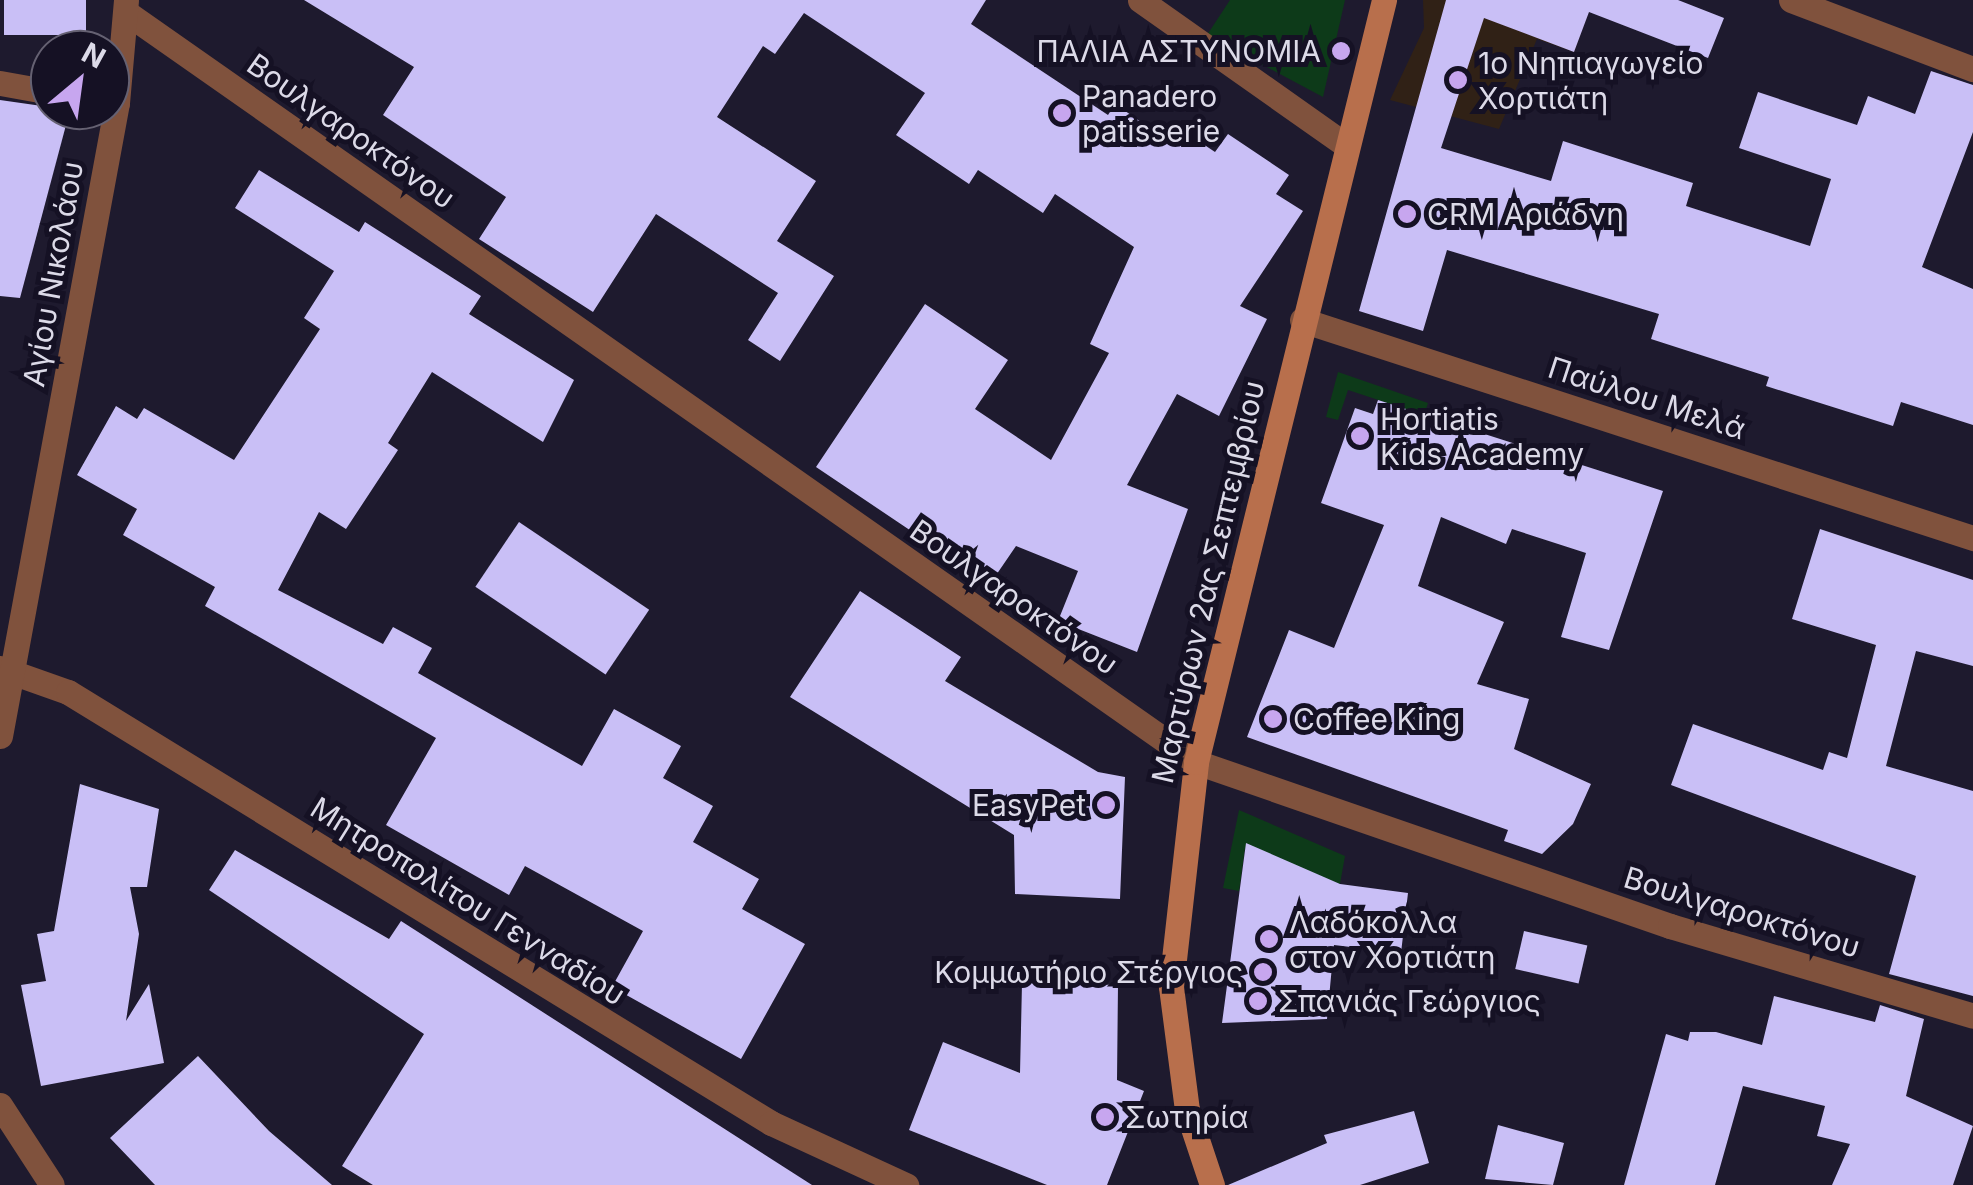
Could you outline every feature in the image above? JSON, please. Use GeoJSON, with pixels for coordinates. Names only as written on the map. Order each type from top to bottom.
{"type":"FeatureCollection","features":[{"type":"Feature","properties":{"kind":"street"},"geometry":{"type":"LineString","coordinates":[[1140,0],[1344,144]]}},
{"type":"Feature","properties":{"kind":"street","name":"Μαρτύρων 2ας Σεπτεμβρίου"},"geometry":{"type":"LineString","coordinates":[[1212,1185],[1188,1110],[1171,986],[1196,762],[1344,144],[1384,0]]}},
{"type":"Feature","properties":{"kind":"street"},"geometry":{"type":"LineString","coordinates":[[1790,0],[1973,69]]}},
{"type":"Feature","properties":{"kind":"street","name":"Βουλγαροκτόνου"},"geometry":{"type":"LineString","coordinates":[[126,6],[1196,762],[1670,926],[1973,1016]]}},
{"type":"Feature","properties":{"kind":"street"},"geometry":{"type":"LineString","coordinates":[[0,83],[30,88]]}},
{"type":"Feature","properties":{"kind":"street","name":"Αγίου Νικολάου"},"geometry":{"type":"LineString","coordinates":[[0,736],[7,669],[109,130]]}},
{"type":"Feature","properties":{"kind":"street","name":"Παύλου Μελά"},"geometry":{"type":"LineString","coordinates":[[1302,320],[1973,538]]}},
{"type":"Feature","properties":{"kind":"street","name":"Μητροπολίτου Γενναδίου"},"geometry":{"type":"LineString","coordinates":[[7,669],[68,692],[720,1094],[906,1185]]}},
{"type":"Feature","properties":{"kind":"street"},"geometry":{"type":"LineString","coordinates":[[0,1105],[52,1185]]}},
{"type":"Feature","properties":{"kind":"shaded area","name":"1ο Νηπιαγωγείο Χορτιάτη"},"geometry":{"type":"Polygon","coordinates":[[[1423,0],[1593,0],[1574,52],[1537,39],[1499,129],[1390,100],[1424,28],[1423,0]]]}},
{"type":"Feature","properties":{"kind":"green space"},"geometry":{"type":"Polygon","coordinates":[[[1230,0],[1345,0],[1323,97],[1207,35],[1230,0]]]}},
{"type":"Feature","properties":{"kind":"green space"},"geometry":{"type":"Polygon","coordinates":[[[1338,372],[1428,403],[1424,415],[1348,390],[1338,420],[1326,417],[1338,372]]]}},
{"type":"Feature","properties":{"kind":"green space"},"geometry":{"type":"Polygon","coordinates":[[[1239,810],[1345,856],[1340,884],[1245,848],[1239,891],[1223,888],[1239,810]]]}},
{"type":"Feature","properties":{"kind":"building"},"geometry":{"type":"Polygon","coordinates":[[[4,0],[86,0],[86,30],[30,30],[30,35],[4,35],[4,0]]]}},
{"type":"Feature","properties":{"kind":"building"},"geometry":{"type":"Polygon","coordinates":[[[304,0],[986,0],[971,24],[1108,115],[1115,104],[1176,146],[1185,132],[1215,152],[1228,134],[1289,175],[1276,194],[1303,211],[1240,306],[1267,319],[1219,416],[1177,394],[1127,485],[1188,509],[1137,652],[1058,621],[1078,571],[1016,546],[990,584],[816,467],[925,304],[1008,360],[975,409],[1051,460],[1109,353],[1090,344],[1134,247],[1055,194],[1043,213],[978,170],[969,184],[896,135],[925,93],[804,13],[775,54],[763,46],[717,117],[816,181],[777,241],[834,276],[780,361],[748,340],[778,293],[656,214],[593,312],[479,239],[506,197],[383,115],[414,67],[304,0]]]}},
{"type":"Feature","properties":{"kind":"building"},"geometry":{"type":"Polygon","coordinates":[[[1446,0],[1678,0],[1724,18],[1708,58],[1589,12],[1574,52],[1484,18],[1441,148],[1551,181],[1563,141],[1693,183],[1686,206],[1810,246],[1831,179],[1739,148],[1758,92],[1857,125],[1868,96],[1915,114],[1931,71],[1973,85],[1973,132],[1922,267],[1973,289],[1973,425],[1901,402],[1893,426],[1766,386],[1769,377],[1651,339],[1659,314],[1447,250],[1423,331],[1359,311],[1446,0]]]}},
{"type":"Feature","properties":{"kind":"building"},"geometry":{"type":"Polygon","coordinates":[[[0,100],[30,104],[30,130],[65,130],[20,298],[0,296],[0,100]]]}},
{"type":"Feature","properties":{"kind":"building"},"geometry":{"type":"Polygon","coordinates":[[[259,170],[359,232],[365,222],[481,296],[469,314],[574,380],[543,442],[432,372],[388,443],[398,450],[346,529],[319,512],[278,590],[383,644],[393,627],[432,648],[418,673],[582,766],[614,709],[681,746],[663,778],[713,806],[693,842],[759,879],[742,909],[805,944],[741,1059],[612,987],[643,931],[525,866],[509,895],[386,825],[436,738],[205,606],[215,587],[123,535],[137,509],[77,475],[116,406],[137,419],[144,408],[234,460],[320,329],[304,318],[334,271],[235,208],[259,170]]]}},
{"type":"Feature","properties":{"kind":"building"},"geometry":{"type":"Polygon","coordinates":[[[1378,400],[1663,491],[1609,650],[1561,637],[1586,553],[1512,529],[1506,544],[1441,517],[1418,586],[1504,622],[1477,684],[1529,699],[1514,749],[1591,784],[1573,824],[1542,854],[1504,841],[1508,830],[1247,737],[1289,630],[1334,648],[1384,525],[1321,503],[1355,408],[1373,414],[1378,400]]]}},
{"type":"Feature","properties":{"kind":"building"},"geometry":{"type":"Polygon","coordinates":[[[519,522],[649,610],[606,674],[475,587],[519,522]]]}},
{"type":"Feature","properties":{"kind":"building"},"geometry":{"type":"Polygon","coordinates":[[[1820,529],[1973,580],[1973,666],[1916,651],[1886,766],[1973,791],[1973,996],[1889,974],[1916,876],[1671,785],[1693,724],[1823,770],[1829,752],[1847,758],[1876,645],[1792,619],[1820,529]]]}},
{"type":"Feature","properties":{"kind":"building"},"geometry":{"type":"Polygon","coordinates":[[[860,591],[961,657],[945,681],[1098,772],[1125,777],[1120,899],[1015,894],[1014,835],[790,697],[860,591]]]}},
{"type":"Feature","properties":{"kind":"building"},"geometry":{"type":"Polygon","coordinates":[[[80,784],[159,809],[147,887],[130,887],[139,934],[126,1021],[149,984],[164,1063],[41,1086],[21,985],[46,981],[37,934],[54,931],[80,784]]]}},
{"type":"Feature","properties":{"kind":"building"},"geometry":{"type":"Polygon","coordinates":[[[1246,843],[1340,884],[1408,893],[1401,953],[1334,945],[1327,1019],[1222,1023],[1246,843]]]}},
{"type":"Feature","properties":{"kind":"building"},"geometry":{"type":"Polygon","coordinates":[[[235,850],[389,939],[401,921],[812,1185],[373,1185],[342,1166],[424,1034],[209,890],[235,850]]]}},
{"type":"Feature","properties":{"kind":"building"},"geometry":{"type":"Polygon","coordinates":[[[1524,931],[1587,946],[1579,984],[1515,969],[1524,931]]]}},
{"type":"Feature","properties":{"kind":"building"},"geometry":{"type":"Polygon","coordinates":[[[1022,983],[1118,985],[1117,1080],[1144,1091],[1107,1185],[1047,1185],[909,1130],[943,1042],[1020,1073],[1022,983]]]}},
{"type":"Feature","properties":{"kind":"building"},"geometry":{"type":"Polygon","coordinates":[[[1774,996],[1875,1022],[1880,1005],[1924,1019],[1906,1096],[1973,1126],[1953,1185],[1832,1185],[1850,1144],[1817,1136],[1825,1106],[1743,1086],[1715,1185],[1624,1185],[1666,1034],[1688,1041],[1690,1032],[1716,1032],[1762,1045],[1774,996]]]}},
{"type":"Feature","properties":{"kind":"building"},"geometry":{"type":"Polygon","coordinates":[[[198,1056],[269,1131],[332,1185],[155,1185],[110,1138],[198,1056]]]}},
{"type":"Feature","properties":{"kind":"building"},"geometry":{"type":"Polygon","coordinates":[[[1414,1111],[1429,1163],[1360,1185],[1228,1185],[1327,1143],[1324,1135],[1414,1111]]]}},
{"type":"Feature","properties":{"kind":"building"},"geometry":{"type":"Polygon","coordinates":[[[1498,1125],[1564,1143],[1553,1185],[1485,1179],[1498,1125]]]}},
{"type":"Feature","properties":{"kind":"place","name":"ΠΑΛΙΑ ΑΣΤΥΝΟΜΙΑ"},"geometry":{"type":"Point","coordinates":[1341,51]}},
{"type":"Feature","properties":{"kind":"place","name":"1ο Νηπιαγωγείο Χορτιάτη"},"geometry":{"type":"Point","coordinates":[1458,80]}},
{"type":"Feature","properties":{"kind":"place","name":"Panadero patisserie"},"geometry":{"type":"Point","coordinates":[1062,113]}},
{"type":"Feature","properties":{"kind":"place","name":"CRM Αριάδνη"},"geometry":{"type":"Point","coordinates":[1407,214]}},
{"type":"Feature","properties":{"kind":"place","name":"Hortiatis Kids Academy"},"geometry":{"type":"Point","coordinates":[1360,436]}},
{"type":"Feature","properties":{"kind":"place","name":"Coffee King"},"geometry":{"type":"Point","coordinates":[1273,719]}},
{"type":"Feature","properties":{"kind":"place","name":"EasyPet"},"geometry":{"type":"Point","coordinates":[1106,805]}},
{"type":"Feature","properties":{"kind":"place","name":"Λαδόκολλα στον Χορτιάτη"},"geometry":{"type":"Point","coordinates":[1269,939]}},
{"type":"Feature","properties":{"kind":"place","name":"Κομμωτήριο Στέργιος"},"geometry":{"type":"Point","coordinates":[1263,972]}},
{"type":"Feature","properties":{"kind":"place","name":"Σπανιάς Γεώργιος"},"geometry":{"type":"Point","coordinates":[1258,1001]}},
{"type":"Feature","properties":{"kind":"place","name":"Σωτηρία"},"geometry":{"type":"Point","coordinates":[1105,1117]}}]}
